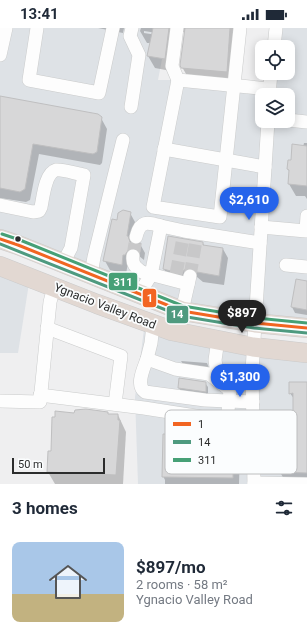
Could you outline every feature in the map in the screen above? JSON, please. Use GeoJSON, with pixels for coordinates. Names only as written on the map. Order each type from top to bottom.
{"type":"FeatureCollection","features":[{"type":"Feature","properties":{"kind":"highway","name":"Ygnacio Valley Road"},"geometry":{"type":"LineString","coordinates":[[0,239],[182,311],[255,323],[307,328]]}},
{"type":"Feature","properties":{"kind":"highway","name":"Ygnacio Valley Road"},"geometry":{"type":"LineString","coordinates":[[0,266],[172,331],[253,347],[307,353]]}},
{"type":"Feature","properties":{"kind":"street"},"geometry":{"type":"LineString","coordinates":[[0,55],[6,28]]}},
{"type":"Feature","properties":{"kind":"street"},"geometry":{"type":"LineString","coordinates":[[37,28],[29,80],[99,93],[113,28]]}},
{"type":"Feature","properties":{"kind":"street"},"geometry":{"type":"LineString","coordinates":[[131,107],[139,55],[130,36],[132,28]]}},
{"type":"Feature","properties":{"kind":"street"},"geometry":{"type":"LineString","coordinates":[[176,28],[172,66],[178,80],[153,207],[220,217],[240,28]]}},
{"type":"Feature","properties":{"kind":"street"},"geometry":{"type":"LineString","coordinates":[[275,40],[276,28]]}},
{"type":"Feature","properties":{"kind":"street"},"geometry":{"type":"LineString","coordinates":[[178,80],[234,85],[255,89]]}},
{"type":"Feature","properties":{"kind":"street"},"geometry":{"type":"LineString","coordinates":[[295,121],[307,122]]}},
{"type":"Feature","properties":{"kind":"street"},"geometry":{"type":"LineString","coordinates":[[253,410],[253,347],[268,128]]}},
{"type":"Feature","properties":{"kind":"street"},"geometry":{"type":"LineString","coordinates":[[91,274],[123,140]]}},
{"type":"Feature","properties":{"kind":"street"},"geometry":{"type":"LineString","coordinates":[[164,149],[265,167]]}},
{"type":"Feature","properties":{"kind":"street"},"geometry":{"type":"LineString","coordinates":[[0,205],[33,212],[39,211],[50,173],[57,170],[84,175],[71,248],[63,263]]}},
{"type":"Feature","properties":{"kind":"street"},"geometry":{"type":"LineString","coordinates":[[261,227],[306,231],[307,216]]}},
{"type":"Feature","properties":{"kind":"street"},"geometry":{"type":"LineString","coordinates":[[136,237],[139,228],[144,223],[148,222],[190,236],[260,243]]}},
{"type":"Feature","properties":{"kind":"street"},"geometry":{"type":"LineString","coordinates":[[139,294],[151,274],[161,226]]}},
{"type":"Feature","properties":{"kind":"street"},"geometry":{"type":"LineString","coordinates":[[133,256],[132,262],[136,268],[142,272],[189,280],[182,311]]}},
{"type":"Feature","properties":{"kind":"street"},"geometry":{"type":"LineString","coordinates":[[286,265],[307,267]]}},
{"type":"Feature","properties":{"kind":"street"},"geometry":{"type":"LineString","coordinates":[[0,401],[40,402],[50,302],[54,287]]}},
{"type":"Feature","properties":{"kind":"street"},"geometry":{"type":"LineString","coordinates":[[153,325],[151,343],[141,377],[140,385],[142,390],[145,392],[229,402],[253,402]]}},
{"type":"Feature","properties":{"kind":"street"},"geometry":{"type":"LineString","coordinates":[[47,328],[121,356],[115,404]]}},
{"type":"Feature","properties":{"kind":"street"},"geometry":{"type":"LineString","coordinates":[[218,340],[215,360],[218,380]]}},
{"type":"Feature","properties":{"kind":"street"},"geometry":{"type":"LineString","coordinates":[[147,358],[175,369],[209,374],[230,390],[228,410]]}},
{"type":"Feature","properties":{"kind":"street"},"geometry":{"type":"LineString","coordinates":[[40,395],[115,404],[165,412]]}},
{"type":"Feature","properties":{"kind":"street"},"geometry":{"type":"LineString","coordinates":[[254,474],[254,484],[307,484]]}},
{"type":"Feature","properties":{"kind":"shaded area"},"geometry":{"type":"Polygon","coordinates":[[[0,28],[168,28],[158,80],[178,80],[259,88],[255,88],[255,128],[295,128],[295,88],[269,88],[270,80],[295,80],[295,40],[275,40],[276,28],[307,28],[307,323],[231,319],[0,239],[0,28]]]}},
{"type":"Feature","properties":{"kind":"shaded area"},"geometry":{"type":"Polygon","coordinates":[[[0,266],[30,277],[18,353],[0,353],[0,266]]]}},
{"type":"Feature","properties":{"kind":"shaded area"},"geometry":{"type":"Polygon","coordinates":[[[145,322],[307,353],[307,484],[138,484],[135,397],[145,322]]]}},
{"type":"Feature","properties":{"kind":"building"},"geometry":{"type":"Polygon","coordinates":[[[153,28],[169,28],[165,59],[147,56],[153,28]]]}},
{"type":"Feature","properties":{"kind":"building"},"geometry":{"type":"Polygon","coordinates":[[[185,28],[230,28],[227,72],[181,68],[180,65],[185,28]]]}},
{"type":"Feature","properties":{"kind":"building"},"geometry":{"type":"Polygon","coordinates":[[[0,96],[98,114],[102,117],[97,152],[93,154],[33,144],[25,189],[20,192],[0,188],[0,96]]]}},
{"type":"Feature","properties":{"kind":"building"},"geometry":{"type":"Polygon","coordinates":[[[292,144],[307,146],[307,186],[288,184],[289,170],[287,169],[288,160],[291,160],[292,144]]]}},
{"type":"Feature","properties":{"kind":"building"},"geometry":{"type":"Polygon","coordinates":[[[123,210],[131,212],[127,236],[130,242],[134,245],[141,243],[140,252],[133,248],[129,249],[125,255],[123,255],[122,265],[103,261],[112,219],[117,220],[118,213],[123,210]]]}},
{"type":"Feature","properties":{"kind":"building"},"geometry":{"type":"Polygon","coordinates":[[[168,236],[203,242],[203,245],[223,248],[219,276],[197,272],[191,268],[184,270],[182,274],[163,269],[168,236]]]}},
{"type":"Feature","properties":{"kind":"building"},"geometry":{"type":"Polygon","coordinates":[[[296,279],[307,281],[307,310],[291,307],[296,279]]]}},
{"type":"Feature","properties":{"kind":"building"},"geometry":{"type":"Polygon","coordinates":[[[179,378],[206,382],[206,392],[178,388],[179,378]]]}},
{"type":"Feature","properties":{"kind":"building"},"geometry":{"type":"Polygon","coordinates":[[[289,382],[307,382],[307,473],[297,473],[297,410],[293,410],[293,393],[289,394],[289,382]]]}},
{"type":"Feature","properties":{"kind":"building"},"geometry":{"type":"Polygon","coordinates":[[[86,409],[108,412],[108,414],[118,414],[118,420],[120,420],[116,475],[47,472],[48,451],[51,451],[52,417],[55,417],[55,411],[74,413],[75,410],[86,409]]]}},
{"type":"Feature","properties":{"kind":"building"},"geometry":{"type":"Polygon","coordinates":[[[163,434],[165,434],[165,474],[233,474],[233,478],[162,477],[163,434]]]}},
{"type":"Feature","properties":{"kind":"tunnel"},"geometry":{"type":"LineString","coordinates":[[133,256],[136,237]]}},
{"type":"Feature","properties":{"kind":"tunnel"},"geometry":{"type":"LineString","coordinates":[[176,274],[183,238]]}},
{"type":"Feature","properties":{"kind":"tunnel"},"geometry":{"type":"LineString","coordinates":[[190,276],[196,240]]}},
{"type":"Feature","properties":{"kind":"transit line","name":"311"},"geometry":{"type":"LineString","coordinates":[[2,234],[183,306],[256,318],[307,323]]}},
{"type":"Feature","properties":{"kind":"transit line","name":"1"},"geometry":{"type":"LineString","coordinates":[[0,239],[182,311],[255,323],[307,328]]}},
{"type":"Feature","properties":{"kind":"transit line","name":"14"},"geometry":{"type":"LineString","coordinates":[[0,244],[181,316],[254,328],[307,333]]}}]}
